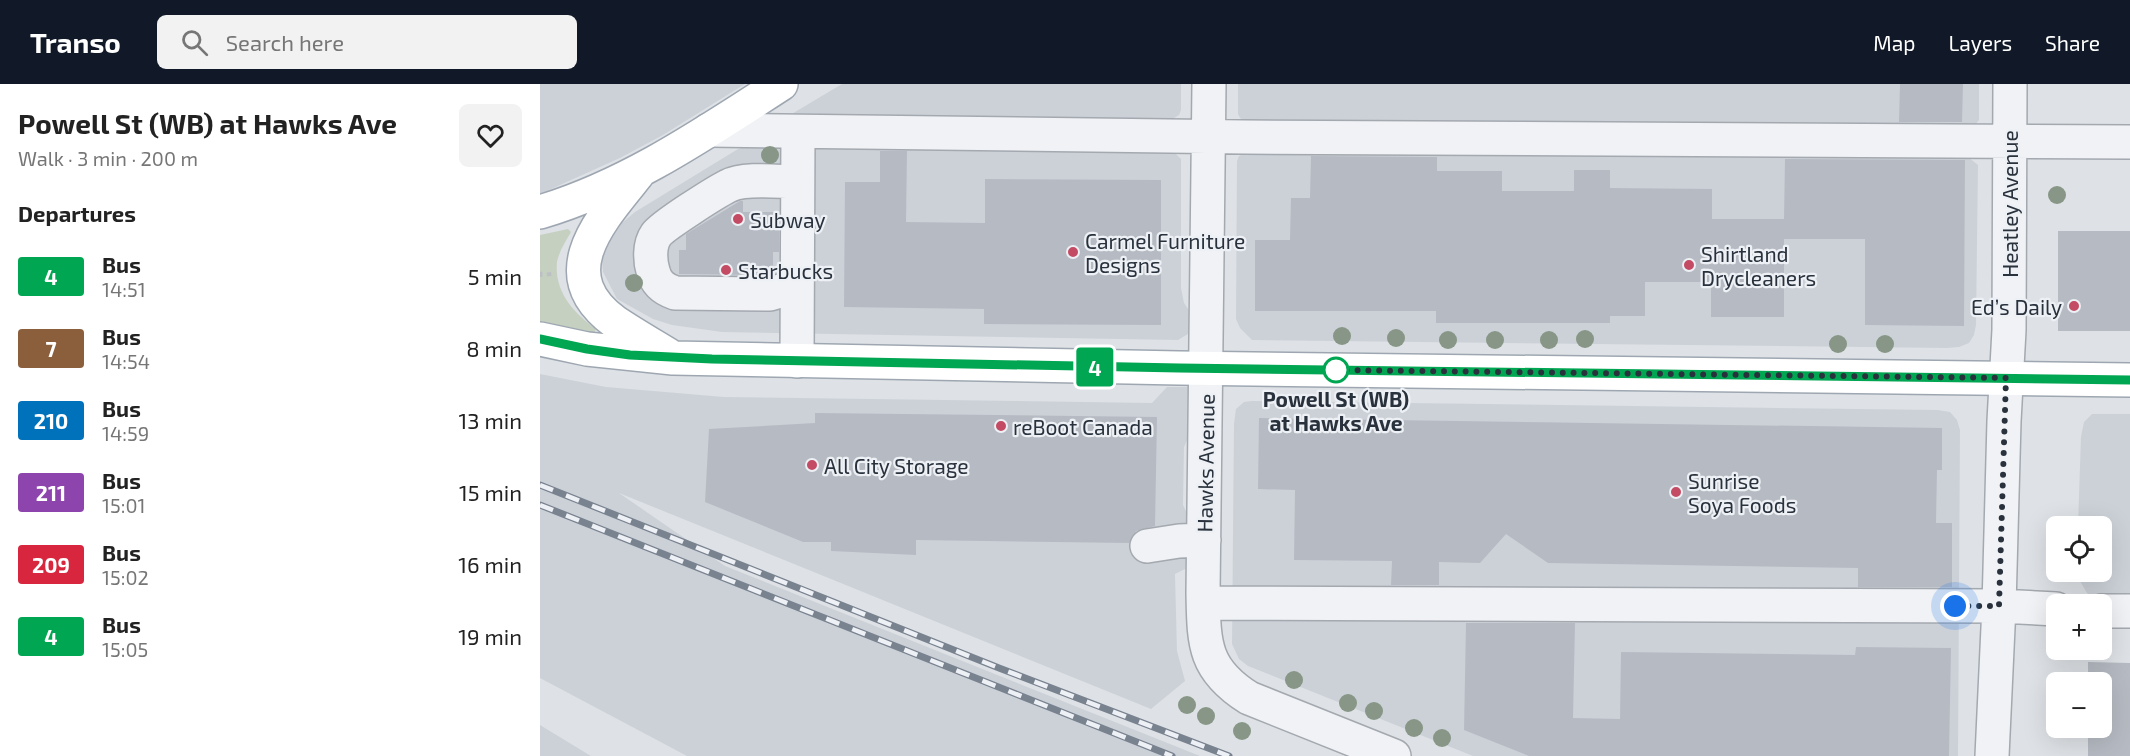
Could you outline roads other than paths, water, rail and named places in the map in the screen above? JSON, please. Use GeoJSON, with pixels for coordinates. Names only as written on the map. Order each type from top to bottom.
{"type":"FeatureCollection","features":[{"type":"Feature","properties":{"kind":"main road"},"geometry":{"type":"LineString","coordinates":[[540,212],[562,205],[640,171],[781,84]]}},
{"type":"Feature","properties":{"kind":"main road"},"geometry":{"type":"LineString","coordinates":[[640,171],[592,236],[585,254],[583,273],[587,290],[598,306],[615,321],[673,358]]}},
{"type":"Feature","properties":{"kind":"main road"},"geometry":{"type":"LineString","coordinates":[[540,339],[587,349],[673,358],[1206,368],[2130,380]]}},
{"type":"Feature","properties":{"kind":"street","name":"Hawks Avenue"},"geometry":{"type":"LineString","coordinates":[[1209,84],[1204,629],[1211,661],[1232,687],[1249,698],[1394,756]]}},
{"type":"Feature","properties":{"kind":"street","name":"Heatley Avenue"},"geometry":{"type":"LineString","coordinates":[[1992,756],[2009,330],[2010,84]]}},
{"type":"Feature","properties":{"kind":"street"},"geometry":{"type":"LineString","coordinates":[[709,130],[1208,137],[2130,142]]}},
{"type":"Feature","properties":{"kind":"street"},"geometry":{"type":"LineString","coordinates":[[796,361],[798,132]]}},
{"type":"Feature","properties":{"kind":"street"},"geometry":{"type":"LineString","coordinates":[[797,182],[744,182],[729,185],[662,229],[652,242],[651,255],[654,277],[666,290],[675,293],[770,294],[797,286]]}},
{"type":"Feature","properties":{"kind":"street"},"geometry":{"type":"LineString","coordinates":[[1148,546],[1204,540]]}},
{"type":"Feature","properties":{"kind":"street"},"geometry":{"type":"LineString","coordinates":[[1204,603],[1999,606],[2046,608]]}},
{"type":"Feature","properties":{"kind":"street"},"geometry":{"type":"LineString","coordinates":[[2112,611],[2130,611]]}},
{"type":"Feature","properties":{"kind":"railway"},"geometry":{"type":"LineString","coordinates":[[540,485],[999,668],[1229,756]]}},
{"type":"Feature","properties":{"kind":"railway"},"geometry":{"type":"LineString","coordinates":[[540,505],[1172,756]]}},
{"type":"Feature","properties":{"kind":"place","name":"Subway"},"geometry":{"type":"Point","coordinates":[738,219]}},
{"type":"Feature","properties":{"kind":"place","name":"Carmel Furniture Designs"},"geometry":{"type":"Point","coordinates":[1073,252]}},
{"type":"Feature","properties":{"kind":"place","name":"Shirtland Drycleaners"},"geometry":{"type":"Point","coordinates":[1689,265]}},
{"type":"Feature","properties":{"kind":"place","name":"Starbucks"},"geometry":{"type":"Point","coordinates":[726,270]}},
{"type":"Feature","properties":{"kind":"place","name":"Ed’s Daily"},"geometry":{"type":"Point","coordinates":[2074,306]}},
{"type":"Feature","properties":{"kind":"place","name":"Powell St (WB) at Hawks Ave"},"geometry":{"type":"Point","coordinates":[1336,370]}},
{"type":"Feature","properties":{"kind":"place","name":"reBoot Canada"},"geometry":{"type":"Point","coordinates":[1001,426]}},
{"type":"Feature","properties":{"kind":"place","name":"All City Storage"},"geometry":{"type":"Point","coordinates":[812,465]}},
{"type":"Feature","properties":{"kind":"place","name":"Sunrise Soya Foods"},"geometry":{"type":"Point","coordinates":[1676,492]}}]}
